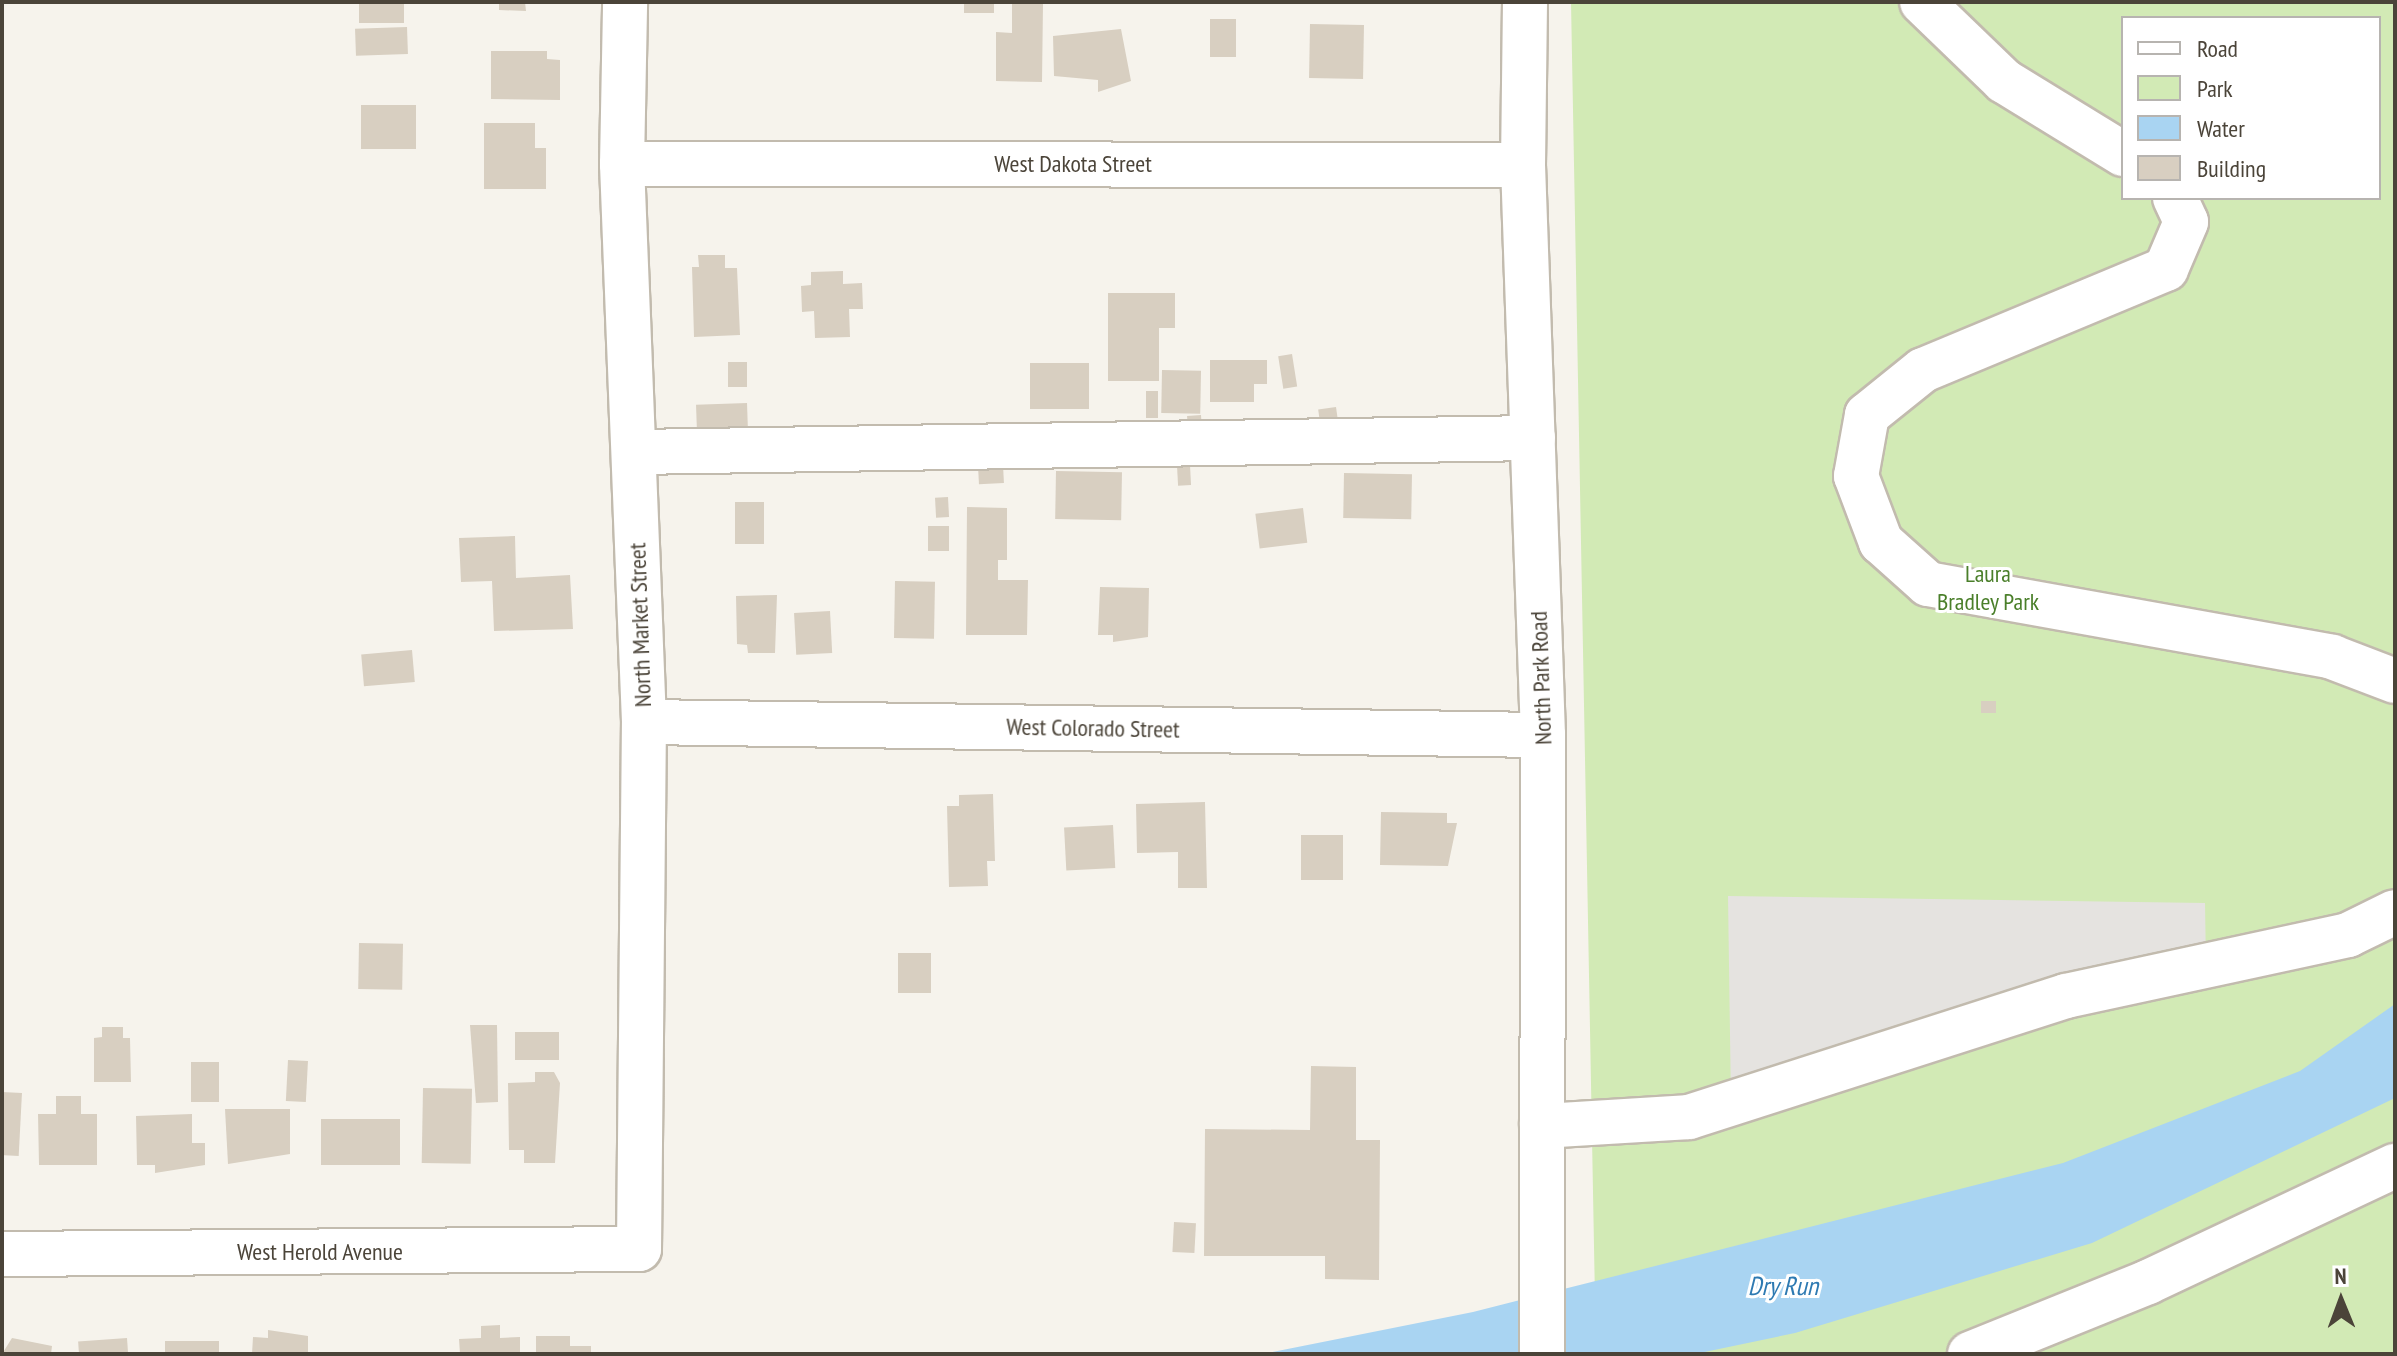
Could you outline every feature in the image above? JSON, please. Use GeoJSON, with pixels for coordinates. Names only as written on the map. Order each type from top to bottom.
{"type":"FeatureCollection","features":[{"type":"Feature","properties":{"kind":"street","name":"North Market Street"},"geometry":{"type":"LineString","coordinates":[[625,2],[622,164],[644,722],[639,1249]]}},
{"type":"Feature","properties":{"kind":"street","name":"North Park Road"},"geometry":{"type":"LineString","coordinates":[[1525,2],[1523,165],[1543,735],[1542,1354]]}},
{"type":"Feature","properties":{"kind":"street"},"geometry":{"type":"LineString","coordinates":[[1922,2],[2004,81],[2121,153]]}},
{"type":"Feature","properties":{"kind":"street","name":"West Dakota Street"},"geometry":{"type":"LineString","coordinates":[[622,164],[1523,165]]}},
{"type":"Feature","properties":{"kind":"street"},"geometry":{"type":"LineString","coordinates":[[2176,200],[2186,222],[2166,269],[1923,370],[1867,415],[1856,476],[1881,542],[1928,584],[2332,657],[2395,681]]}},
{"type":"Feature","properties":{"kind":"street"},"geometry":{"type":"LineString","coordinates":[[634,452],[1533,438]]}},
{"type":"Feature","properties":{"kind":"street","name":"West Colorado Street"},"geometry":{"type":"LineString","coordinates":[[644,722],[1543,735]]}},
{"type":"Feature","properties":{"kind":"street"},"geometry":{"type":"LineString","coordinates":[[1542,1126],[1689,1117],[2066,996],[2348,935],[2395,912]]}},
{"type":"Feature","properties":{"kind":"street"},"geometry":{"type":"LineString","coordinates":[[1970,1354],[2148,1282],[2395,1166]]}},
{"type":"Feature","properties":{"kind":"street","name":"West Herold Avenue"},"geometry":{"type":"LineString","coordinates":[[2,1254],[639,1249]]}},
{"type":"Feature","properties":{"kind":"green space","name":"Laura Bradley Park"},"geometry":{"type":"Polygon","coordinates":[[[1571,2],[2395,2],[2395,1354],[1596,1354],[1571,2]]]}},
{"type":"Feature","properties":{"kind":"shaded area"},"geometry":{"type":"Polygon","coordinates":[[[1728,896],[2205,903],[2206,966],[1731,1104],[1728,896]]]}},
{"type":"Feature","properties":{"kind":"water","name":"Dry Run"},"geometry":{"type":"Polygon","coordinates":[[[2395,1004],[2395,1098],[2092,1243],[1795,1333],[1695,1354],[1262,1354],[1473,1312],[2063,1163],[2300,1071],[2395,1004]]]}},
{"type":"Feature","properties":{"kind":"building"},"geometry":{"type":"Polygon","coordinates":[[[359,2],[404,2],[404,23],[359,23],[359,2]]]}},
{"type":"Feature","properties":{"kind":"building"},"geometry":{"type":"Polygon","coordinates":[[[499,2],[525,2],[526,11],[499,10],[499,2]]]}},
{"type":"Feature","properties":{"kind":"building"},"geometry":{"type":"Polygon","coordinates":[[[964,2],[994,2],[994,13],[964,13],[964,2]]]}},
{"type":"Feature","properties":{"kind":"building"},"geometry":{"type":"Polygon","coordinates":[[[1012,3],[1043,4],[1042,82],[996,81],[996,32],[1012,33],[1012,3]]]}},
{"type":"Feature","properties":{"kind":"building"},"geometry":{"type":"Polygon","coordinates":[[[1210,19],[1236,19],[1236,57],[1210,57],[1210,19]]]}},
{"type":"Feature","properties":{"kind":"building"},"geometry":{"type":"Polygon","coordinates":[[[1310,24],[1364,25],[1363,79],[1309,78],[1310,24]]]}},
{"type":"Feature","properties":{"kind":"building"},"geometry":{"type":"Polygon","coordinates":[[[407,27],[408,54],[356,56],[355,29],[407,27]]]}},
{"type":"Feature","properties":{"kind":"building"},"geometry":{"type":"Polygon","coordinates":[[[1121,29],[1131,81],[1098,92],[1098,80],[1054,76],[1053,36],[1121,29]]]}},
{"type":"Feature","properties":{"kind":"building"},"geometry":{"type":"Polygon","coordinates":[[[491,51],[547,51],[547,59],[560,60],[560,100],[491,99],[491,51]]]}},
{"type":"Feature","properties":{"kind":"building"},"geometry":{"type":"Polygon","coordinates":[[[361,105],[416,105],[416,149],[361,149],[361,105]]]}},
{"type":"Feature","properties":{"kind":"building"},"geometry":{"type":"Polygon","coordinates":[[[484,123],[535,123],[535,148],[546,148],[546,189],[484,189],[484,123]]]}},
{"type":"Feature","properties":{"kind":"building"},"geometry":{"type":"Polygon","coordinates":[[[698,255],[725,255],[725,268],[737,268],[740,335],[694,337],[692,267],[699,267],[698,255]]]}},
{"type":"Feature","properties":{"kind":"building"},"geometry":{"type":"Polygon","coordinates":[[[843,271],[843,284],[862,283],[863,309],[849,309],[850,337],[815,338],[814,311],[802,312],[801,286],[811,285],[811,272],[843,271]]]}},
{"type":"Feature","properties":{"kind":"building"},"geometry":{"type":"Polygon","coordinates":[[[1108,293],[1175,293],[1175,328],[1159,328],[1159,381],[1108,381],[1108,293]]]}},
{"type":"Feature","properties":{"kind":"building"},"geometry":{"type":"Polygon","coordinates":[[[1292,354],[1297,387],[1283,389],[1278,356],[1292,354]]]}},
{"type":"Feature","properties":{"kind":"building"},"geometry":{"type":"Polygon","coordinates":[[[1210,360],[1267,360],[1267,384],[1254,384],[1254,402],[1210,402],[1210,360]]]}},
{"type":"Feature","properties":{"kind":"building"},"geometry":{"type":"Polygon","coordinates":[[[728,362],[747,362],[747,387],[728,387],[728,362]]]}},
{"type":"Feature","properties":{"kind":"building"},"geometry":{"type":"Polygon","coordinates":[[[1030,363],[1089,363],[1089,409],[1030,409],[1030,363]]]}},
{"type":"Feature","properties":{"kind":"building"},"geometry":{"type":"Polygon","coordinates":[[[1162,370],[1201,371],[1200,414],[1161,413],[1162,370]]]}},
{"type":"Feature","properties":{"kind":"building"},"geometry":{"type":"Polygon","coordinates":[[[1146,391],[1158,391],[1158,418],[1146,418],[1146,391]]]}},
{"type":"Feature","properties":{"kind":"building"},"geometry":{"type":"Polygon","coordinates":[[[747,403],[748,439],[697,441],[696,405],[747,403]]]}},
{"type":"Feature","properties":{"kind":"building"},"geometry":{"type":"Polygon","coordinates":[[[1336,407],[1338,422],[1320,424],[1318,410],[1336,407]]]}},
{"type":"Feature","properties":{"kind":"building"},"geometry":{"type":"Polygon","coordinates":[[[1201,415],[1202,429],[1188,430],[1187,416],[1201,415]]]}},
{"type":"Feature","properties":{"kind":"building"},"geometry":{"type":"Polygon","coordinates":[[[1003,465],[1004,483],[979,484],[978,466],[1003,465]]]}},
{"type":"Feature","properties":{"kind":"building"},"geometry":{"type":"Polygon","coordinates":[[[1190,465],[1191,485],[1178,486],[1177,466],[1190,465]]]}},
{"type":"Feature","properties":{"kind":"building"},"geometry":{"type":"Polygon","coordinates":[[[1056,471],[1122,472],[1121,520],[1055,519],[1056,471]]]}},
{"type":"Feature","properties":{"kind":"building"},"geometry":{"type":"Polygon","coordinates":[[[1344,473],[1412,474],[1411,519],[1343,518],[1344,473]]]}},
{"type":"Feature","properties":{"kind":"building"},"geometry":{"type":"Polygon","coordinates":[[[948,497],[949,517],[936,518],[935,498],[948,497]]]}},
{"type":"Feature","properties":{"kind":"building"},"geometry":{"type":"Polygon","coordinates":[[[735,502],[764,502],[764,544],[735,544],[735,502]]]}},
{"type":"Feature","properties":{"kind":"building"},"geometry":{"type":"Polygon","coordinates":[[[967,507],[1007,508],[1007,560],[998,560],[998,580],[1028,580],[1027,635],[966,635],[967,507]]]}},
{"type":"Feature","properties":{"kind":"building"},"geometry":{"type":"Polygon","coordinates":[[[1303,508],[1307,543],[1260,549],[1255,514],[1303,508]]]}},
{"type":"Feature","properties":{"kind":"building"},"geometry":{"type":"Polygon","coordinates":[[[928,526],[949,526],[949,551],[928,551],[928,526]]]}},
{"type":"Feature","properties":{"kind":"building"},"geometry":{"type":"Polygon","coordinates":[[[515,536],[516,578],[570,575],[573,629],[494,631],[492,581],[461,582],[459,538],[515,536]]]}},
{"type":"Feature","properties":{"kind":"building"},"geometry":{"type":"Polygon","coordinates":[[[895,581],[935,582],[934,639],[894,638],[895,581]]]}},
{"type":"Feature","properties":{"kind":"building"},"geometry":{"type":"Polygon","coordinates":[[[1100,587],[1149,588],[1148,637],[1113,642],[1113,635],[1098,635],[1100,587]]]}},
{"type":"Feature","properties":{"kind":"building"},"geometry":{"type":"Polygon","coordinates":[[[777,595],[775,653],[748,653],[747,645],[737,644],[736,596],[777,595]]]}},
{"type":"Feature","properties":{"kind":"building"},"geometry":{"type":"Polygon","coordinates":[[[830,611],[832,653],[796,655],[794,613],[830,611]]]}},
{"type":"Feature","properties":{"kind":"building"},"geometry":{"type":"Polygon","coordinates":[[[412,650],[415,682],[364,686],[361,654],[412,650]]]}},
{"type":"Feature","properties":{"kind":"building"},"geometry":{"type":"Polygon","coordinates":[[[1981,701],[1996,701],[1996,713],[1981,713],[1981,701]]]}},
{"type":"Feature","properties":{"kind":"building"},"geometry":{"type":"Polygon","coordinates":[[[993,794],[995,861],[987,861],[988,886],[949,887],[947,806],[959,806],[959,795],[993,794]]]}},
{"type":"Feature","properties":{"kind":"building"},"geometry":{"type":"Polygon","coordinates":[[[1205,802],[1207,888],[1178,888],[1178,852],[1137,853],[1136,804],[1205,802]]]}},
{"type":"Feature","properties":{"kind":"building"},"geometry":{"type":"Polygon","coordinates":[[[1381,812],[1447,813],[1447,823],[1457,823],[1448,866],[1380,865],[1381,812]]]}},
{"type":"Feature","properties":{"kind":"building"},"geometry":{"type":"Polygon","coordinates":[[[1113,825],[1115,868],[1066,871],[1064,828],[1113,825]]]}},
{"type":"Feature","properties":{"kind":"building"},"geometry":{"type":"Polygon","coordinates":[[[1301,835],[1343,835],[1343,880],[1301,880],[1301,835]]]}},
{"type":"Feature","properties":{"kind":"building"},"geometry":{"type":"Polygon","coordinates":[[[359,943],[403,944],[402,990],[358,989],[359,943]]]}},
{"type":"Feature","properties":{"kind":"building"},"geometry":{"type":"Polygon","coordinates":[[[898,953],[931,953],[931,993],[898,993],[898,953]]]}},
{"type":"Feature","properties":{"kind":"building"},"geometry":{"type":"Polygon","coordinates":[[[470,1025],[497,1025],[498,1102],[476,1103],[470,1025]]]}},
{"type":"Feature","properties":{"kind":"building"},"geometry":{"type":"Polygon","coordinates":[[[102,1027],[123,1027],[123,1038],[130,1038],[131,1082],[94,1082],[94,1038],[102,1037],[102,1027]]]}},
{"type":"Feature","properties":{"kind":"building"},"geometry":{"type":"Polygon","coordinates":[[[515,1032],[559,1032],[559,1060],[515,1060],[515,1032]]]}},
{"type":"Feature","properties":{"kind":"building"},"geometry":{"type":"Polygon","coordinates":[[[288,1060],[308,1061],[306,1102],[286,1101],[288,1060]]]}},
{"type":"Feature","properties":{"kind":"building"},"geometry":{"type":"Polygon","coordinates":[[[191,1062],[219,1062],[219,1102],[191,1102],[191,1062]]]}},
{"type":"Feature","properties":{"kind":"building"},"geometry":{"type":"Polygon","coordinates":[[[1311,1066],[1356,1067],[1356,1140],[1380,1140],[1379,1280],[1325,1279],[1325,1256],[1204,1256],[1205,1129],[1310,1130],[1311,1066]]]}},
{"type":"Feature","properties":{"kind":"building"},"geometry":{"type":"Polygon","coordinates":[[[535,1072],[554,1072],[560,1083],[555,1163],[524,1163],[524,1150],[509,1150],[508,1083],[535,1082],[535,1072]]]}},
{"type":"Feature","properties":{"kind":"building"},"geometry":{"type":"Polygon","coordinates":[[[423,1088],[472,1089],[471,1164],[422,1163],[423,1088]]]}},
{"type":"Feature","properties":{"kind":"building"},"geometry":{"type":"Polygon","coordinates":[[[2,1092],[22,1093],[19,1156],[2,1155],[2,1092]]]}},
{"type":"Feature","properties":{"kind":"building"},"geometry":{"type":"Polygon","coordinates":[[[56,1096],[81,1096],[81,1114],[97,1114],[97,1165],[39,1165],[38,1114],[56,1114],[56,1096]]]}},
{"type":"Feature","properties":{"kind":"building"},"geometry":{"type":"Polygon","coordinates":[[[225,1109],[290,1109],[290,1154],[228,1164],[225,1109]]]}},
{"type":"Feature","properties":{"kind":"building"},"geometry":{"type":"Polygon","coordinates":[[[192,1114],[192,1143],[205,1143],[205,1165],[155,1173],[155,1165],[137,1165],[136,1116],[192,1114]]]}},
{"type":"Feature","properties":{"kind":"building"},"geometry":{"type":"Polygon","coordinates":[[[321,1119],[400,1119],[400,1165],[321,1165],[321,1119]]]}},
{"type":"Feature","properties":{"kind":"building"},"geometry":{"type":"Polygon","coordinates":[[[1174,1222],[1196,1223],[1194,1253],[1172,1252],[1174,1222]]]}},
{"type":"Feature","properties":{"kind":"building"},"geometry":{"type":"Polygon","coordinates":[[[500,1325],[500,1338],[520,1337],[520,1354],[460,1354],[459,1339],[481,1338],[481,1326],[500,1325]]]}},
{"type":"Feature","properties":{"kind":"building"},"geometry":{"type":"Polygon","coordinates":[[[268,1330],[308,1336],[308,1354],[252,1354],[253,1337],[268,1338],[268,1330]]]}},
{"type":"Feature","properties":{"kind":"building"},"geometry":{"type":"Polygon","coordinates":[[[536,1336],[570,1336],[570,1346],[591,1346],[591,1354],[536,1354],[536,1336]]]}},
{"type":"Feature","properties":{"kind":"building"},"geometry":{"type":"Polygon","coordinates":[[[12,1338],[52,1346],[51,1354],[2,1354],[12,1338]]]}},
{"type":"Feature","properties":{"kind":"building"},"geometry":{"type":"Polygon","coordinates":[[[127,1338],[128,1354],[79,1354],[78,1341],[127,1338]]]}},
{"type":"Feature","properties":{"kind":"building"},"geometry":{"type":"Polygon","coordinates":[[[165,1341],[219,1341],[219,1354],[165,1354],[165,1341]]]}}]}
